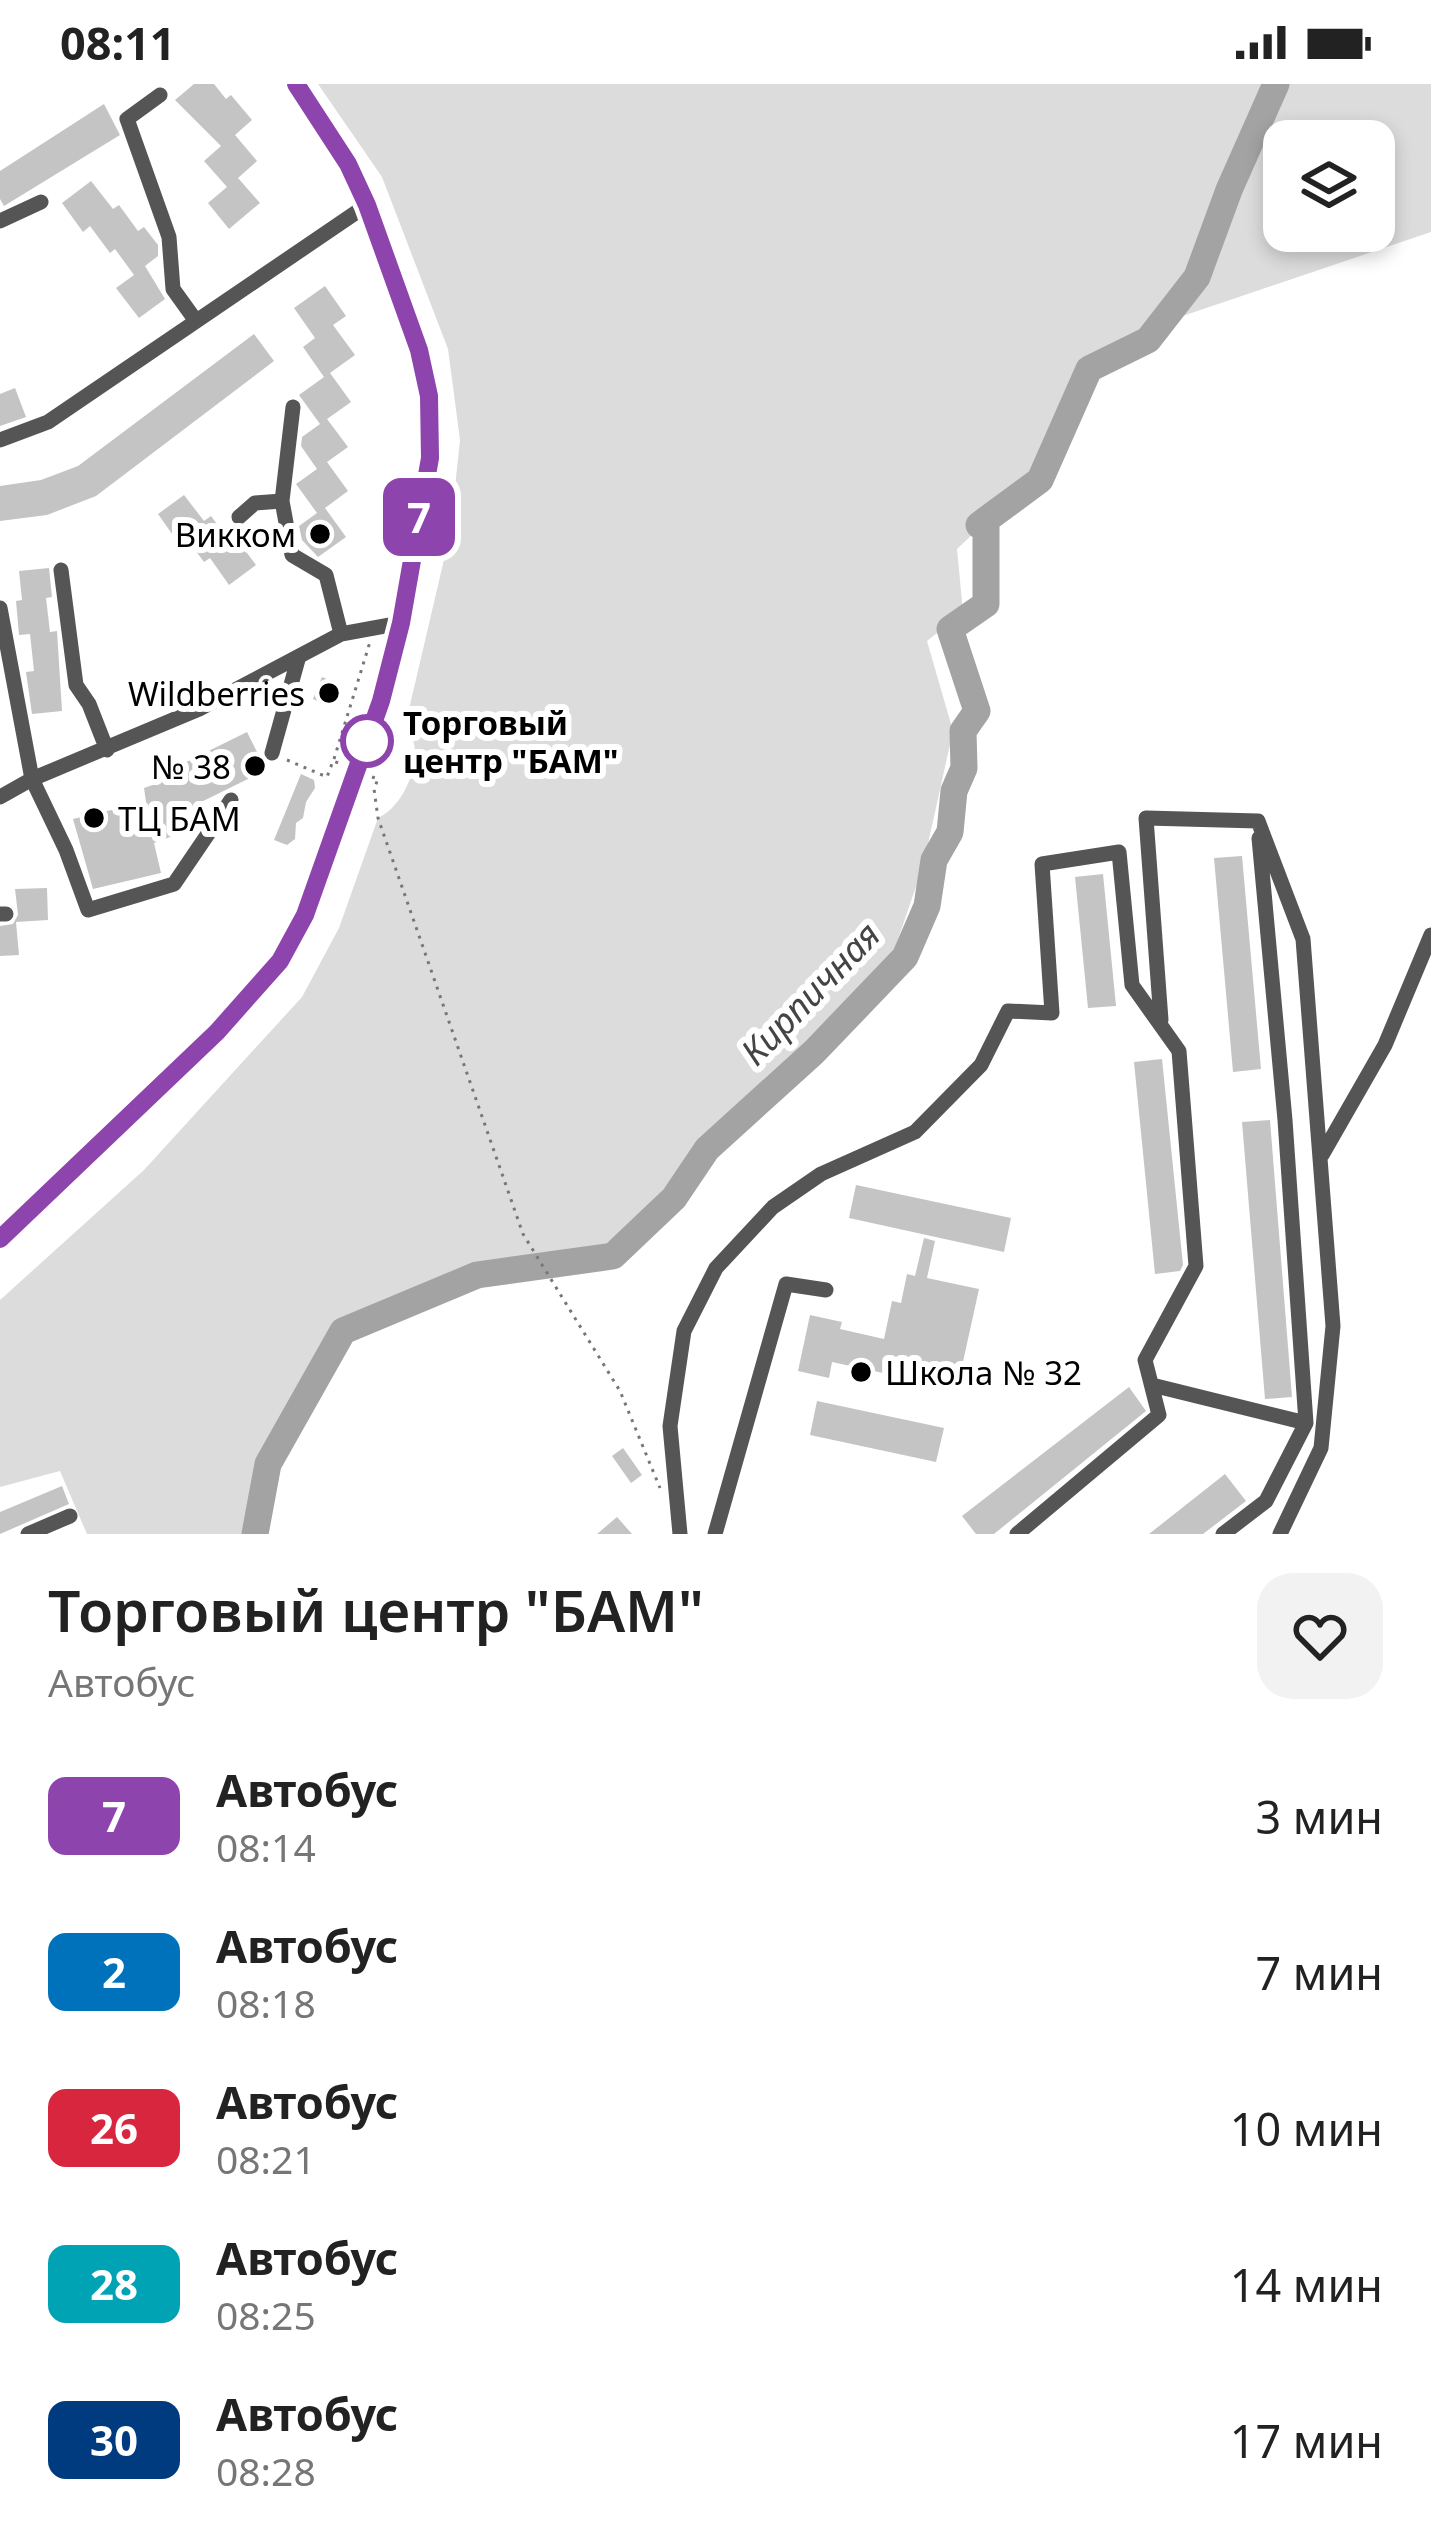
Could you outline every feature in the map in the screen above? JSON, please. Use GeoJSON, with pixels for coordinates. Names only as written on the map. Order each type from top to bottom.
{"type":"FeatureCollection","features":[{"type":"Feature","properties":{"kind":"main road"},"geometry":{"type":"LineString","coordinates":[[0,1239],[217,1032],[280,961],[305,915],[381,701],[401,623],[430,458],[430,411],[419,350],[367,205],[348,164],[296,84]]}},
{"type":"Feature","properties":{"kind":"street"},"geometry":{"type":"LineString","coordinates":[[160,94],[127,119],[169,237],[173,290],[196,321]]}},
{"type":"Feature","properties":{"kind":"street"},"geometry":{"type":"LineString","coordinates":[[0,220],[41,202]]}},
{"type":"Feature","properties":{"kind":"street"},"geometry":{"type":"LineString","coordinates":[[0,440],[48,422],[367,205]]}},
{"type":"Feature","properties":{"kind":"street"},"geometry":{"type":"LineString","coordinates":[[292,407],[282,501],[292,555],[326,575],[340,634]]}},
{"type":"Feature","properties":{"kind":"street"},"geometry":{"type":"LineString","coordinates":[[239,518],[255,502],[282,501]]}},
{"type":"Feature","properties":{"kind":"street"},"geometry":{"type":"LineString","coordinates":[[61,569],[76,685],[89,704],[106,750]]}},
{"type":"Feature","properties":{"kind":"street"},"geometry":{"type":"LineString","coordinates":[[0,608],[32,779],[88,910],[174,884],[231,800]]}},
{"type":"Feature","properties":{"kind":"street"},"geometry":{"type":"LineString","coordinates":[[0,796],[200,709],[340,634],[401,623]]}},
{"type":"Feature","properties":{"kind":"street"},"geometry":{"type":"LineString","coordinates":[[272,753],[299,656]]}},
{"type":"Feature","properties":{"kind":"street"},"geometry":{"type":"LineString","coordinates":[[1162,1023],[1146,818],[1258,821]]}},
{"type":"Feature","properties":{"kind":"street"},"geometry":{"type":"LineString","coordinates":[[1258,821],[1303,939],[1333,1326],[1321,1448],[1280,1534]]}},
{"type":"Feature","properties":{"kind":"street"},"geometry":{"type":"LineString","coordinates":[[1223,1534],[1266,1501],[1306,1423],[1258,821]]}},
{"type":"Feature","properties":{"kind":"street"},"geometry":{"type":"LineString","coordinates":[[680,1534],[670,1426],[684,1331],[716,1268],[773,1207],[821,1174],[915,1132],[981,1065],[1008,1011],[1052,1013],[1042,864],[1119,852],[1132,985],[1179,1051],[1196,1266],[1145,1360],[1160,1415],[1017,1534]]}},
{"type":"Feature","properties":{"kind":"street"},"geometry":{"type":"LineString","coordinates":[[1322,1155],[1384,1045],[1431,935]]}},
{"type":"Feature","properties":{"kind":"street"},"geometry":{"type":"LineString","coordinates":[[715,1534],[786,1284],[826,1290]]}},
{"type":"Feature","properties":{"kind":"street"},"geometry":{"type":"LineString","coordinates":[[1152,1384],[1306,1423]]}},
{"type":"Feature","properties":{"kind":"street"},"geometry":{"type":"LineString","coordinates":[[28,1534],[70,1516]]}},
{"type":"Feature","properties":{"kind":"path"},"geometry":{"type":"LineString","coordinates":[[333,761],[375,628]]}},
{"type":"Feature","properties":{"kind":"path"},"geometry":{"type":"LineString","coordinates":[[272,753],[304,767]]}},
{"type":"Feature","properties":{"kind":"path"},"geometry":{"type":"LineString","coordinates":[[378,818],[523,1234],[620,1391],[662,1493]]}},
{"type":"Feature","properties":{"kind":"shaded area"},"geometry":{"type":"Polygon","coordinates":[[[318,84],[1431,84],[1431,232],[1395,244],[1395,120],[1263,120],[1263,252],[1372,252],[1162,323],[1123,359],[1076,375],[1032,478],[957,549],[963,612],[927,641],[953,731],[923,866],[895,948],[848,1008],[610,1242],[546,1273],[457,1280],[328,1339],[252,1487],[245,1534],[87,1534],[60,1471],[0,1487],[0,1300],[144,1170],[302,997],[339,928],[378,818],[405,790],[415,747],[406,722],[450,534],[460,440],[448,349],[382,177],[318,84]]]}},
{"type":"Feature","properties":{"kind":"building"},"geometry":{"type":"Polygon","coordinates":[[[194,84],[214,84],[226,99],[231,95],[252,120],[235,135],[257,161],[238,178],[260,203],[229,229],[208,203],[227,187],[204,161],[221,146],[175,100],[194,84]]]}},
{"type":"Feature","properties":{"kind":"building"},"geometry":{"type":"Polygon","coordinates":[[[104,104],[120,135],[4,206],[0,171],[104,104]]]}},
{"type":"Feature","properties":{"kind":"building"},"geometry":{"type":"Polygon","coordinates":[[[91,181],[113,209],[119,205],[138,231],[144,227],[158,245],[158,256],[145,266],[165,299],[139,318],[116,288],[134,275],[90,226],[83,232],[62,203],[91,181]]]}},
{"type":"Feature","properties":{"kind":"building"},"geometry":{"type":"Polygon","coordinates":[[[325,286],[346,316],[333,325],[355,355],[330,373],[351,402],[320,424],[299,395],[324,377],[303,347],[315,338],[294,308],[325,286]]]}},
{"type":"Feature","properties":{"kind":"building"},"geometry":{"type":"Polygon","coordinates":[[[254,334],[274,361],[96,496],[47,515],[0,521],[0,486],[41,480],[78,466],[254,334]]]}},
{"type":"Feature","properties":{"kind":"building"},"geometry":{"type":"Polygon","coordinates":[[[15,388],[26,417],[0,426],[0,394],[15,388]]]}},
{"type":"Feature","properties":{"kind":"building"},"geometry":{"type":"Polygon","coordinates":[[[327,419],[348,447],[327,462],[348,491],[325,508],[346,537],[318,557],[302,540],[299,526],[317,513],[296,484],[317,469],[301,446],[302,437],[327,419]]]}},
{"type":"Feature","properties":{"kind":"building"},"geometry":{"type":"Polygon","coordinates":[[[184,495],[204,521],[211,516],[230,542],[236,538],[256,565],[229,585],[210,558],[204,562],[184,535],[177,541],[158,514],[184,495]]]}},
{"type":"Feature","properties":{"kind":"building"},"geometry":{"type":"Polygon","coordinates":[[[49,568],[52,597],[46,598],[50,632],[57,631],[62,711],[32,714],[26,672],[34,671],[30,634],[19,635],[19,571],[49,568]]]}},
{"type":"Feature","properties":{"kind":"building"},"geometry":{"type":"Polygon","coordinates":[[[322,677],[337,683],[338,693],[330,706],[313,699],[322,677]]]}},
{"type":"Feature","properties":{"kind":"building"},"geometry":{"type":"Polygon","coordinates":[[[247,732],[266,770],[185,810],[194,828],[154,843],[161,873],[93,889],[73,819],[146,802],[144,788],[172,778],[170,770],[247,732]]]}},
{"type":"Feature","properties":{"kind":"building"},"geometry":{"type":"Polygon","coordinates":[[[301,774],[314,780],[315,788],[303,818],[296,823],[295,839],[287,845],[274,840],[301,774]]]}},
{"type":"Feature","properties":{"kind":"building"},"geometry":{"type":"Polygon","coordinates":[[[1242,856],[1261,1069],[1233,1072],[1214,858],[1242,856]]]}},
{"type":"Feature","properties":{"kind":"building"},"geometry":{"type":"Polygon","coordinates":[[[1103,874],[1116,1006],[1088,1008],[1075,877],[1103,874]]]}},
{"type":"Feature","properties":{"kind":"building"},"geometry":{"type":"Polygon","coordinates":[[[47,888],[48,920],[16,922],[19,955],[0,956],[0,926],[13,924],[18,915],[15,889],[47,888]]]}},
{"type":"Feature","properties":{"kind":"building"},"geometry":{"type":"Polygon","coordinates":[[[1162,1059],[1183,1265],[1180,1271],[1155,1274],[1134,1062],[1162,1059]]]}},
{"type":"Feature","properties":{"kind":"building"},"geometry":{"type":"Polygon","coordinates":[[[1270,1120],[1292,1397],[1265,1399],[1242,1122],[1270,1120]]]}},
{"type":"Feature","properties":{"kind":"building"},"geometry":{"type":"Polygon","coordinates":[[[856,1185],[1011,1218],[1004,1252],[849,1218],[856,1185]]]}},
{"type":"Feature","properties":{"kind":"building"},"geometry":{"type":"Polygon","coordinates":[[[924,1238],[935,1241],[927,1278],[979,1289],[957,1389],[832,1362],[829,1378],[798,1371],[810,1315],[842,1322],[840,1329],[884,1339],[892,1301],[901,1303],[907,1274],[915,1276],[924,1238]]]}},
{"type":"Feature","properties":{"kind":"building"},"geometry":{"type":"Polygon","coordinates":[[[1129,1387],[1146,1411],[994,1534],[976,1534],[962,1516],[1129,1387]]]}},
{"type":"Feature","properties":{"kind":"building"},"geometry":{"type":"Polygon","coordinates":[[[817,1401],[944,1428],[936,1462],[810,1435],[817,1401]]]}},
{"type":"Feature","properties":{"kind":"building"},"geometry":{"type":"Polygon","coordinates":[[[623,1448],[642,1475],[631,1483],[612,1456],[623,1448]]]}},
{"type":"Feature","properties":{"kind":"building"},"geometry":{"type":"Polygon","coordinates":[[[1225,1474],[1246,1501],[1203,1534],[1149,1534],[1225,1474]]]}},
{"type":"Feature","properties":{"kind":"building"},"geometry":{"type":"Polygon","coordinates":[[[62,1486],[69,1504],[0,1534],[0,1512],[62,1486]]]}},
{"type":"Feature","properties":{"kind":"building"},"geometry":{"type":"Polygon","coordinates":[[[617,1517],[632,1534],[597,1534],[617,1517]]]}},
{"type":"Feature","properties":{"kind":"waterway","name":"Кирпичная"},"geometry":{"type":"LineString","coordinates":[[255,1534],[268,1464],[343,1331],[477,1275],[613,1256],[674,1198],[707,1149],[814,1052],[905,957],[927,906],[934,860],[950,832],[954,791],[964,768],[963,731],[977,711],[950,629],[986,604],[986,521],[979,525],[1040,480],[1089,369],[1148,340],[1197,277],[1276,84]]}},
{"type":"Feature","properties":{"kind":"bus line","name":"7"},"geometry":{"type":"LineString","coordinates":[[0,1239],[217,1032],[280,961],[305,915],[381,701],[401,623],[430,458],[429,396],[419,350],[367,205],[348,164],[296,84]]}},
{"type":"Feature","properties":{"kind":"place","name":"Викком"},"geometry":{"type":"Point","coordinates":[320,534]}},
{"type":"Feature","properties":{"kind":"place","name":"Wildberries"},"geometry":{"type":"Point","coordinates":[329,693]}},
{"type":"Feature","properties":{"kind":"place","name":"Торговый центр \"БАМ\""},"geometry":{"type":"Point","coordinates":[367,741]}},
{"type":"Feature","properties":{"kind":"place","name":"№ 38"},"geometry":{"type":"Point","coordinates":[255,766]}},
{"type":"Feature","properties":{"kind":"place","name":"ТЦ БАМ"},"geometry":{"type":"Point","coordinates":[94,818]}},
{"type":"Feature","properties":{"kind":"place","name":"Школа № 32"},"geometry":{"type":"Point","coordinates":[861,1372]}}]}
